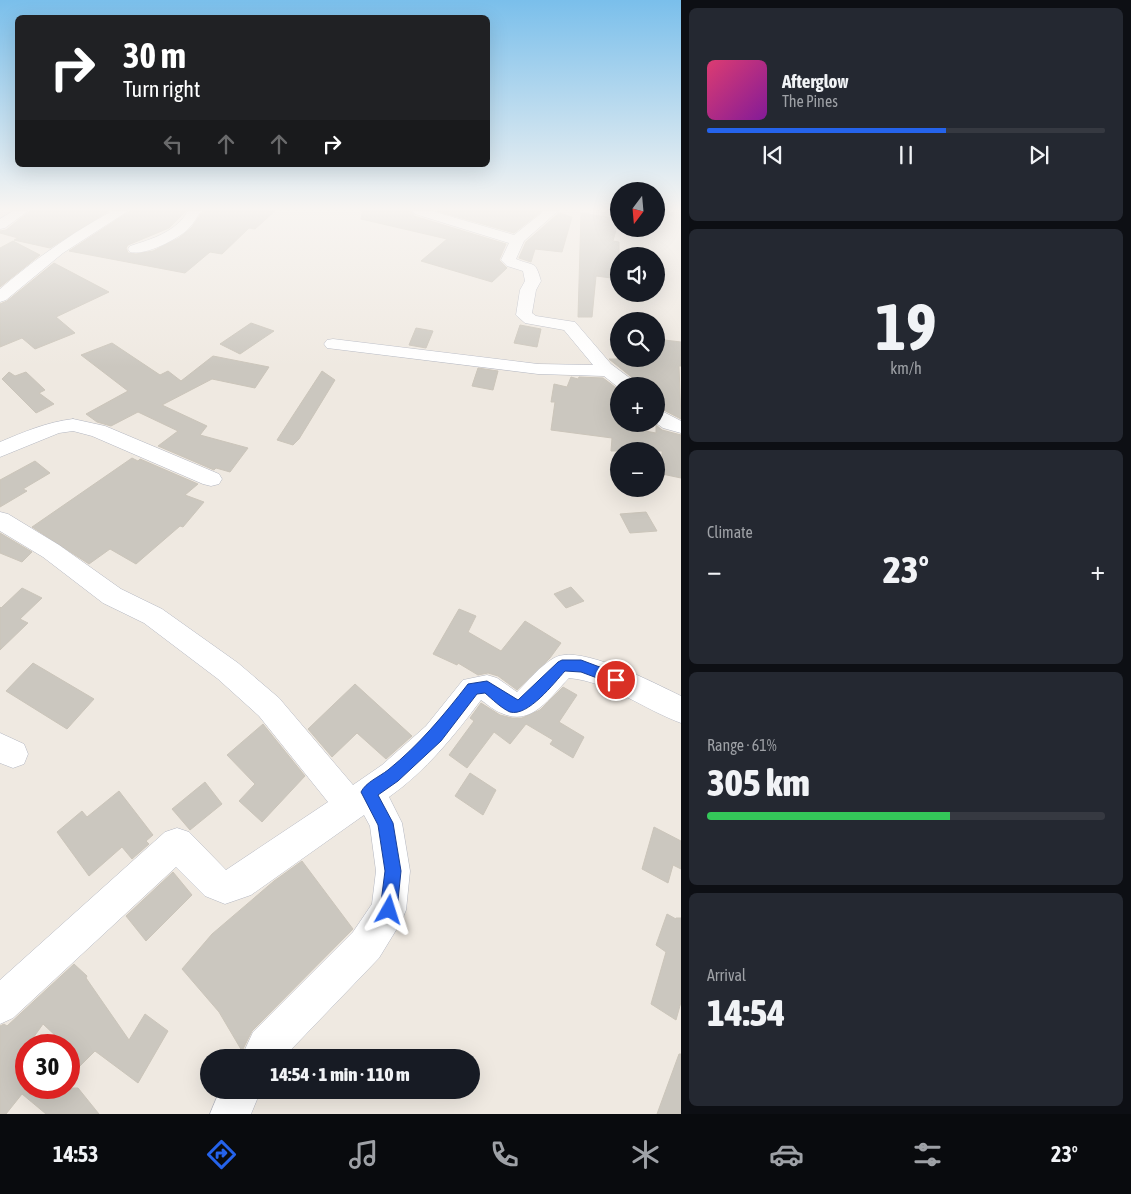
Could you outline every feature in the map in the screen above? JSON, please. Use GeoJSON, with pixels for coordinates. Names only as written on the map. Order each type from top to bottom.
{"type":"FeatureCollection","features":[{"type":"Feature","properties":{"kind":"street"},"geometry":{"type":"LineString","coordinates":[[0,297],[20,278],[40,263]]}},
{"type":"Feature","properties":{"kind":"street"},"geometry":{"type":"LineString","coordinates":[[512,263],[530,268],[533,276],[528,290],[526,316],[540,322],[569,326],[608,371],[616,377]]}},
{"type":"Feature","properties":{"kind":"street"},"geometry":{"type":"LineString","coordinates":[[333,344],[538,369],[608,371]]}},
{"type":"Feature","properties":{"kind":"street"},"geometry":{"type":"LineString","coordinates":[[665,420],[681,427]]}},
{"type":"Feature","properties":{"kind":"street"},"geometry":{"type":"LineString","coordinates":[[0,450],[57,426],[73,425],[98,431],[211,479]]}},
{"type":"Feature","properties":{"kind":"street"},"geometry":{"type":"LineString","coordinates":[[0,520],[51,552],[112,596],[153,616],[228,671],[269,707],[386,823],[393,871],[389,910],[366,945],[265,1049]]}},
{"type":"Feature","properties":{"kind":"street"},"geometry":{"type":"LineString","coordinates":[[0,1005],[177,844],[217,884],[230,887],[239,883],[393,776],[436,736],[473,688],[487,687],[512,706],[519,706],[525,703],[562,666],[581,666],[600,672],[681,710]]}},
{"type":"Feature","properties":{"kind":"street"},"geometry":{"type":"LineString","coordinates":[[230,1114],[237,1099]]}},
{"type":"Feature","properties":{"kind":"building"},"geometry":{"type":"Polygon","coordinates":[[[0,263],[30,263],[0,287],[0,263]]]}},
{"type":"Feature","properties":{"kind":"building"},"geometry":{"type":"Polygon","coordinates":[[[54,263],[109,292],[56,317],[75,333],[35,349],[22,338],[0,347],[0,304],[7,301],[54,263]]]}},
{"type":"Feature","properties":{"kind":"building"},"geometry":{"type":"Polygon","coordinates":[[[132,263],[197,263],[185,273],[132,263]]]}},
{"type":"Feature","properties":{"kind":"building"},"geometry":{"type":"Polygon","coordinates":[[[428,263],[502,263],[507,268],[492,282],[428,263]]]}},
{"type":"Feature","properties":{"kind":"building"},"geometry":{"type":"Polygon","coordinates":[[[580,263],[610,263],[610,278],[596,276],[592,317],[578,317],[580,263]]]}},
{"type":"Feature","properties":{"kind":"building"},"geometry":{"type":"Polygon","coordinates":[[[251,323],[274,331],[240,354],[220,344],[251,323]]]}},
{"type":"Feature","properties":{"kind":"building"},"geometry":{"type":"Polygon","coordinates":[[[520,325],[541,329],[537,347],[514,343],[520,325]]]}},
{"type":"Feature","properties":{"kind":"building"},"geometry":{"type":"Polygon","coordinates":[[[416,328],[433,331],[426,348],[409,345],[416,328]]]}},
{"type":"Feature","properties":{"kind":"building"},"geometry":{"type":"Polygon","coordinates":[[[665,340],[681,342],[681,366],[679,366],[681,419],[665,411],[665,377],[632,377],[619,367],[665,367],[665,340]]]}},
{"type":"Feature","properties":{"kind":"building"},"geometry":{"type":"Polygon","coordinates":[[[112,343],[160,375],[168,371],[181,381],[213,356],[269,367],[255,388],[212,379],[162,405],[207,426],[200,435],[248,448],[230,472],[216,468],[214,470],[158,446],[178,431],[138,412],[111,426],[97,422],[86,414],[128,391],[81,355],[112,343]]]}},
{"type":"Feature","properties":{"kind":"building"},"geometry":{"type":"Polygon","coordinates":[[[478,368],[498,371],[493,390],[472,386],[478,368]]]}},
{"type":"Feature","properties":{"kind":"building"},"geometry":{"type":"Polygon","coordinates":[[[322,371],[335,380],[299,439],[293,445],[277,440],[322,371]]]}},
{"type":"Feature","properties":{"kind":"building"},"geometry":{"type":"Polygon","coordinates":[[[9,372],[15,376],[26,372],[45,390],[39,393],[54,404],[36,413],[2,379],[9,372]]]}},
{"type":"Feature","properties":{"kind":"building"},"geometry":{"type":"Polygon","coordinates":[[[571,377],[578,379],[579,377],[603,378],[610,383],[610,432],[656,433],[665,431],[681,435],[681,478],[665,475],[665,442],[612,442],[612,438],[551,430],[555,402],[551,402],[554,384],[567,387],[571,377]]]}},
{"type":"Feature","properties":{"kind":"building"},"geometry":{"type":"Polygon","coordinates":[[[132,458],[138,461],[140,459],[198,484],[185,495],[204,502],[183,527],[180,526],[136,564],[110,549],[89,564],[32,527],[132,458]]]}},
{"type":"Feature","properties":{"kind":"building"},"geometry":{"type":"Polygon","coordinates":[[[35,461],[50,473],[23,489],[27,491],[0,507],[0,480],[35,461]]]}},
{"type":"Feature","properties":{"kind":"building"},"geometry":{"type":"Polygon","coordinates":[[[646,512],[657,531],[630,533],[620,514],[646,512]]]}},
{"type":"Feature","properties":{"kind":"building"},"geometry":{"type":"Polygon","coordinates":[[[0,533],[32,552],[22,562],[0,553],[0,533]]]}},
{"type":"Feature","properties":{"kind":"building"},"geometry":{"type":"Polygon","coordinates":[[[571,587],[584,601],[566,608],[554,594],[571,587]]]}},
{"type":"Feature","properties":{"kind":"building"},"geometry":{"type":"Polygon","coordinates":[[[22,588],[42,598],[20,619],[28,623],[0,650],[0,607],[22,588]]]}},
{"type":"Feature","properties":{"kind":"building"},"geometry":{"type":"Polygon","coordinates":[[[459,609],[476,616],[468,632],[501,651],[525,621],[561,643],[550,658],[517,690],[498,676],[488,673],[478,675],[458,663],[457,665],[433,654],[459,609]]]}},
{"type":"Feature","properties":{"kind":"building"},"geometry":{"type":"Polygon","coordinates":[[[33,663],[94,699],[67,729],[6,691],[33,663]]]}},
{"type":"Feature","properties":{"kind":"building"},"geometry":{"type":"Polygon","coordinates":[[[355,684],[412,736],[386,759],[357,733],[332,757],[308,729],[355,684]]]}},
{"type":"Feature","properties":{"kind":"building"},"geometry":{"type":"Polygon","coordinates":[[[563,687],[577,695],[559,722],[584,737],[573,758],[550,744],[553,740],[526,724],[510,744],[494,732],[467,768],[449,755],[474,721],[470,718],[481,703],[500,715],[522,718],[540,710],[563,687]]]}},
{"type":"Feature","properties":{"kind":"building"},"geometry":{"type":"Polygon","coordinates":[[[263,724],[305,776],[262,822],[239,801],[255,784],[227,755],[263,724]]]}},
{"type":"Feature","properties":{"kind":"building"},"geometry":{"type":"Polygon","coordinates":[[[470,773],[496,790],[483,815],[455,796],[470,773]]]}},
{"type":"Feature","properties":{"kind":"building"},"geometry":{"type":"Polygon","coordinates":[[[205,782],[222,804],[190,830],[172,809],[205,782]]]}},
{"type":"Feature","properties":{"kind":"building"},"geometry":{"type":"Polygon","coordinates":[[[119,791],[153,835],[146,841],[149,844],[132,859],[122,847],[89,876],[57,832],[82,811],[87,817],[119,791]]]}},
{"type":"Feature","properties":{"kind":"building"},"geometry":{"type":"Polygon","coordinates":[[[654,827],[681,841],[681,869],[673,865],[668,883],[642,869],[654,827]]]}},
{"type":"Feature","properties":{"kind":"building"},"geometry":{"type":"Polygon","coordinates":[[[302,861],[353,929],[252,1031],[243,1049],[241,1049],[219,1012],[182,969],[212,934],[274,881],[302,861]]]}},
{"type":"Feature","properties":{"kind":"building"},"geometry":{"type":"Polygon","coordinates":[[[173,872],[192,895],[146,941],[126,916],[173,872]]]}},
{"type":"Feature","properties":{"kind":"building"},"geometry":{"type":"Polygon","coordinates":[[[667,914],[676,919],[681,918],[681,1002],[676,1020],[651,1004],[666,952],[656,945],[667,914]]]}},
{"type":"Feature","properties":{"kind":"building"},"geometry":{"type":"Polygon","coordinates":[[[74,964],[87,976],[86,978],[129,1040],[145,1014],[168,1031],[138,1083],[95,1051],[80,1066],[80,1034],[54,1034],[43,1024],[36,1034],[15,1034],[15,1099],[18,1099],[6,1114],[0,1114],[0,1026],[4,1024],[7,1026],[74,964]]]}},
{"type":"Feature","properties":{"kind":"building"},"geometry":{"type":"Polygon","coordinates":[[[679,1054],[681,1054],[681,1114],[657,1114],[679,1054]]]}},
{"type":"Feature","properties":{"kind":"building"},"geometry":{"type":"Polygon","coordinates":[[[80,1090],[99,1114],[46,1114],[28,1099],[80,1099],[80,1090]]]}},
{"type":"Feature","properties":{"kind":"route"},"geometry":{"type":"LineString","coordinates":[[389,910],[393,871],[386,823],[369,792],[393,776],[436,736],[473,688],[487,687],[512,706],[519,706],[525,703],[562,666],[581,666],[616,680]]}}]}
